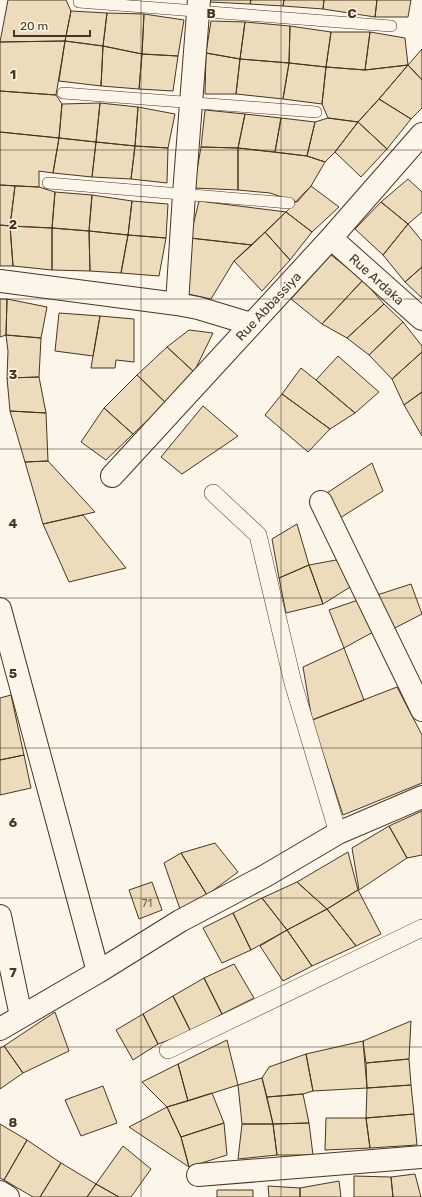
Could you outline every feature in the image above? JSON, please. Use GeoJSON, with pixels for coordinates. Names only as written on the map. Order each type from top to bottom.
{"type":"FeatureCollection","features":[{"type":"Feature","properties":{"kind":"street"},"geometry":{"type":"LineString","coordinates":[[177,304],[199,6]]}},
{"type":"Feature","properties":{"kind":"street","name":"Rue Abbassiya"},"geometry":{"type":"LineString","coordinates":[[112,476],[251,324],[418,147]]}},
{"type":"Feature","properties":{"kind":"street","name":"Rue Ardaka"},"geometry":{"type":"LineString","coordinates":[[331,238],[422,319]]}},
{"type":"Feature","properties":{"kind":"street"},"geometry":{"type":"LineString","coordinates":[[0,281],[177,304],[198,308],[251,324]]}},
{"type":"Feature","properties":{"kind":"street"},"geometry":{"type":"LineString","coordinates":[[213,493],[258,535],[293,683],[338,833]]}},
{"type":"Feature","properties":{"kind":"street"},"geometry":{"type":"LineString","coordinates":[[322,502],[422,710]]}},
{"type":"Feature","properties":{"kind":"street"},"geometry":{"type":"LineString","coordinates":[[0,609],[98,972]]}},
{"type":"Feature","properties":{"kind":"street"},"geometry":{"type":"LineString","coordinates":[[0,1029],[98,972],[180,921],[265,876],[338,833],[422,797]]}},
{"type":"Feature","properties":{"kind":"street"},"geometry":{"type":"LineString","coordinates":[[0,916],[21,1016]]}},
{"type":"Feature","properties":{"kind":"street"},"geometry":{"type":"LineString","coordinates":[[168,1050],[422,928]]}},
{"type":"Feature","properties":{"kind":"street"},"geometry":{"type":"LineString","coordinates":[[198,1175],[422,1157]]}},
{"type":"Feature","properties":{"kind":"lane"},"geometry":{"type":"LineString","coordinates":[[79,2],[199,6],[391,26]]}},
{"type":"Feature","properties":{"kind":"lane"},"geometry":{"type":"LineString","coordinates":[[63,93],[316,112]]}},
{"type":"Feature","properties":{"kind":"lane"},"geometry":{"type":"LineString","coordinates":[[48,183],[289,203]]}},
{"type":"Feature","properties":{"kind":"building"},"geometry":{"type":"Polygon","coordinates":[[[8,0],[66,0],[71,11],[65,41],[0,42],[8,0]]]}},
{"type":"Feature","properties":{"kind":"building"},"geometry":{"type":"Polygon","coordinates":[[[210,0],[251,0],[250,4],[209,2],[210,0]]]}},
{"type":"Feature","properties":{"kind":"building"},"geometry":{"type":"Polygon","coordinates":[[[251,0],[284,0],[283,6],[250,4],[251,0]]]}},
{"type":"Feature","properties":{"kind":"building"},"geometry":{"type":"Polygon","coordinates":[[[284,0],[324,0],[323,9],[283,6],[284,0]]]}},
{"type":"Feature","properties":{"kind":"building"},"geometry":{"type":"Polygon","coordinates":[[[324,0],[377,0],[375,17],[323,9],[324,0]]]}},
{"type":"Feature","properties":{"kind":"building"},"geometry":{"type":"Polygon","coordinates":[[[377,0],[411,0],[408,17],[375,17],[377,0]]]}},
{"type":"Feature","properties":{"kind":"building"},"geometry":{"type":"Polygon","coordinates":[[[71,11],[107,13],[103,46],[65,41],[71,11]]]}},
{"type":"Feature","properties":{"kind":"building"},"geometry":{"type":"Polygon","coordinates":[[[107,13],[144,14],[142,54],[103,46],[107,13]]]}},
{"type":"Feature","properties":{"kind":"building"},"geometry":{"type":"Polygon","coordinates":[[[144,14],[184,20],[178,56],[142,54],[144,14]]]}},
{"type":"Feature","properties":{"kind":"building"},"geometry":{"type":"Polygon","coordinates":[[[211,21],[245,22],[240,59],[206,53],[211,21]]]}},
{"type":"Feature","properties":{"kind":"building"},"geometry":{"type":"Polygon","coordinates":[[[245,22],[290,26],[289,63],[240,59],[245,22]]]}},
{"type":"Feature","properties":{"kind":"building"},"geometry":{"type":"Polygon","coordinates":[[[290,26],[331,32],[326,67],[289,63],[290,26]]]}},
{"type":"Feature","properties":{"kind":"building"},"geometry":{"type":"Polygon","coordinates":[[[331,32],[370,32],[365,70],[326,67],[331,32]]]}},
{"type":"Feature","properties":{"kind":"building"},"geometry":{"type":"Polygon","coordinates":[[[370,32],[405,38],[408,65],[365,70],[370,32]]]}},
{"type":"Feature","properties":{"kind":"building"},"geometry":{"type":"Polygon","coordinates":[[[65,41],[103,46],[101,86],[59,81],[65,41]]]}},
{"type":"Feature","properties":{"kind":"building"},"geometry":{"type":"Polygon","coordinates":[[[65,41],[56,95],[0,91],[0,42],[65,41]]]}},
{"type":"Feature","properties":{"kind":"building"},"geometry":{"type":"Polygon","coordinates":[[[103,46],[142,54],[139,89],[101,86],[103,46]]]}},
{"type":"Feature","properties":{"kind":"building"},"geometry":{"type":"Polygon","coordinates":[[[422,49],[422,80],[408,65],[422,49]]]}},
{"type":"Feature","properties":{"kind":"building"},"geometry":{"type":"Polygon","coordinates":[[[206,53],[240,59],[236,94],[205,94],[206,53]]]}},
{"type":"Feature","properties":{"kind":"building"},"geometry":{"type":"Polygon","coordinates":[[[142,54],[178,56],[173,91],[139,89],[142,54]]]}},
{"type":"Feature","properties":{"kind":"building"},"geometry":{"type":"Polygon","coordinates":[[[240,59],[289,63],[283,99],[236,94],[240,59]]]}},
{"type":"Feature","properties":{"kind":"building"},"geometry":{"type":"Polygon","coordinates":[[[289,63],[326,67],[322,104],[283,99],[289,63]]]}},
{"type":"Feature","properties":{"kind":"building"},"geometry":{"type":"Polygon","coordinates":[[[408,65],[422,80],[422,108],[411,119],[379,99],[408,65]]]}},
{"type":"Feature","properties":{"kind":"building"},"geometry":{"type":"Polygon","coordinates":[[[408,65],[358,122],[328,118],[322,104],[326,67],[365,70],[408,65]]]}},
{"type":"Feature","properties":{"kind":"building"},"geometry":{"type":"Polygon","coordinates":[[[0,91],[56,95],[62,104],[59,138],[0,132],[0,91]]]}},
{"type":"Feature","properties":{"kind":"building"},"geometry":{"type":"Polygon","coordinates":[[[379,99],[411,119],[387,149],[358,122],[379,99]]]}},
{"type":"Feature","properties":{"kind":"building"},"geometry":{"type":"Polygon","coordinates":[[[100,103],[96,142],[59,138],[62,104],[100,103]]]}},
{"type":"Feature","properties":{"kind":"building"},"geometry":{"type":"Polygon","coordinates":[[[100,103],[138,107],[135,146],[96,142],[100,103]]]}},
{"type":"Feature","properties":{"kind":"building"},"geometry":{"type":"Polygon","coordinates":[[[138,107],[175,114],[168,148],[135,146],[138,107]]]}},
{"type":"Feature","properties":{"kind":"building"},"geometry":{"type":"Polygon","coordinates":[[[205,110],[245,114],[238,148],[201,147],[205,110]]]}},
{"type":"Feature","properties":{"kind":"building"},"geometry":{"type":"Polygon","coordinates":[[[245,114],[281,118],[275,152],[238,148],[245,114]]]}},
{"type":"Feature","properties":{"kind":"building"},"geometry":{"type":"Polygon","coordinates":[[[281,118],[315,122],[307,156],[275,152],[281,118]]]}},
{"type":"Feature","properties":{"kind":"building"},"geometry":{"type":"Polygon","coordinates":[[[328,118],[358,122],[335,152],[325,162],[307,156],[315,122],[328,118]]]}},
{"type":"Feature","properties":{"kind":"building"},"geometry":{"type":"Polygon","coordinates":[[[358,122],[387,149],[361,177],[335,152],[358,122]]]}},
{"type":"Feature","properties":{"kind":"building"},"geometry":{"type":"Polygon","coordinates":[[[0,132],[59,138],[53,173],[39,171],[39,187],[0,185],[0,132]]]}},
{"type":"Feature","properties":{"kind":"building"},"geometry":{"type":"Polygon","coordinates":[[[59,138],[96,142],[92,177],[53,173],[59,138]]]}},
{"type":"Feature","properties":{"kind":"building"},"geometry":{"type":"Polygon","coordinates":[[[96,142],[135,146],[131,179],[92,177],[96,142]]]}},
{"type":"Feature","properties":{"kind":"building"},"geometry":{"type":"Polygon","coordinates":[[[135,146],[168,148],[167,183],[131,179],[135,146]]]}},
{"type":"Feature","properties":{"kind":"building"},"geometry":{"type":"Polygon","coordinates":[[[201,147],[238,148],[238,190],[194,188],[201,147]]]}},
{"type":"Feature","properties":{"kind":"building"},"geometry":{"type":"Polygon","coordinates":[[[238,148],[307,156],[325,162],[311,186],[297,202],[270,193],[238,190],[238,148]]]}},
{"type":"Feature","properties":{"kind":"building"},"geometry":{"type":"Polygon","coordinates":[[[408,179],[422,192],[422,212],[408,224],[381,202],[408,179]]]}},
{"type":"Feature","properties":{"kind":"building"},"geometry":{"type":"Polygon","coordinates":[[[0,185],[15,186],[10,226],[0,225],[0,185]]]}},
{"type":"Feature","properties":{"kind":"building"},"geometry":{"type":"Polygon","coordinates":[[[15,186],[39,187],[55,192],[52,228],[10,226],[15,186]]]}},
{"type":"Feature","properties":{"kind":"building"},"geometry":{"type":"Polygon","coordinates":[[[311,186],[339,207],[312,232],[286,212],[311,186]]]}},
{"type":"Feature","properties":{"kind":"building"},"geometry":{"type":"Polygon","coordinates":[[[55,192],[92,195],[89,231],[52,228],[55,192]]]}},
{"type":"Feature","properties":{"kind":"building"},"geometry":{"type":"Polygon","coordinates":[[[92,195],[132,201],[128,235],[89,231],[92,195]]]}},
{"type":"Feature","properties":{"kind":"building"},"geometry":{"type":"Polygon","coordinates":[[[132,201],[168,204],[166,238],[128,235],[132,201]]]}},
{"type":"Feature","properties":{"kind":"building"},"geometry":{"type":"Polygon","coordinates":[[[199,201],[286,212],[252,245],[190,238],[199,201]]]}},
{"type":"Feature","properties":{"kind":"building"},"geometry":{"type":"Polygon","coordinates":[[[381,202],[408,224],[383,255],[355,229],[381,202]]]}},
{"type":"Feature","properties":{"kind":"building"},"geometry":{"type":"Polygon","coordinates":[[[286,212],[312,232],[290,260],[265,232],[286,212]]]}},
{"type":"Feature","properties":{"kind":"building"},"geometry":{"type":"Polygon","coordinates":[[[408,224],[422,241],[422,267],[405,282],[383,255],[408,224]]]}},
{"type":"Feature","properties":{"kind":"building"},"geometry":{"type":"Polygon","coordinates":[[[0,225],[10,226],[13,266],[0,266],[0,225]]]}},
{"type":"Feature","properties":{"kind":"building"},"geometry":{"type":"Polygon","coordinates":[[[10,226],[52,228],[52,270],[13,266],[10,226]]]}},
{"type":"Feature","properties":{"kind":"building"},"geometry":{"type":"Polygon","coordinates":[[[52,228],[89,231],[90,271],[52,270],[52,228]]]}},
{"type":"Feature","properties":{"kind":"building"},"geometry":{"type":"Polygon","coordinates":[[[89,231],[128,235],[121,273],[90,271],[89,231]]]}},
{"type":"Feature","properties":{"kind":"building"},"geometry":{"type":"Polygon","coordinates":[[[265,232],[290,260],[262,291],[234,261],[265,232]]]}},
{"type":"Feature","properties":{"kind":"building"},"geometry":{"type":"Polygon","coordinates":[[[128,235],[166,238],[159,276],[121,273],[128,235]]]}},
{"type":"Feature","properties":{"kind":"building"},"geometry":{"type":"Polygon","coordinates":[[[190,238],[252,245],[234,261],[211,299],[183,293],[190,238]]]}},
{"type":"Feature","properties":{"kind":"building"},"geometry":{"type":"Polygon","coordinates":[[[331,255],[363,280],[322,324],[291,299],[331,255]]]}},
{"type":"Feature","properties":{"kind":"building"},"geometry":{"type":"Polygon","coordinates":[[[422,267],[422,298],[405,282],[422,267]]]}},
{"type":"Feature","properties":{"kind":"building"},"geometry":{"type":"Polygon","coordinates":[[[363,280],[384,304],[347,338],[322,324],[363,280]]]}},
{"type":"Feature","properties":{"kind":"building"},"geometry":{"type":"Polygon","coordinates":[[[0,299],[7,299],[6,335],[0,337],[0,299]]]}},
{"type":"Feature","properties":{"kind":"building"},"geometry":{"type":"Polygon","coordinates":[[[7,299],[47,307],[41,338],[6,335],[7,299]]]}},
{"type":"Feature","properties":{"kind":"building"},"geometry":{"type":"Polygon","coordinates":[[[384,304],[403,322],[369,355],[347,338],[384,304]]]}},
{"type":"Feature","properties":{"kind":"building"},"geometry":{"type":"Polygon","coordinates":[[[59,313],[100,316],[93,356],[55,351],[59,313]]]}},
{"type":"Feature","properties":{"kind":"building"},"geometry":{"type":"Polygon","coordinates":[[[100,316],[134,319],[134,362],[116,360],[115,368],[91,368],[100,316]]]}},
{"type":"Feature","properties":{"kind":"building"},"geometry":{"type":"Polygon","coordinates":[[[403,322],[422,346],[422,352],[392,379],[369,355],[403,322]]]}},
{"type":"Feature","properties":{"kind":"building"},"geometry":{"type":"Polygon","coordinates":[[[189,330],[213,333],[194,372],[167,347],[189,330]]]}},
{"type":"Feature","properties":{"kind":"building"},"geometry":{"type":"Polygon","coordinates":[[[6,335],[41,338],[39,377],[7,378],[8,351],[6,335]]]}},
{"type":"Feature","properties":{"kind":"building"},"geometry":{"type":"Polygon","coordinates":[[[167,347],[194,372],[166,403],[137,375],[167,347]]]}},
{"type":"Feature","properties":{"kind":"building"},"geometry":{"type":"Polygon","coordinates":[[[422,352],[422,392],[404,405],[392,379],[422,352]]]}},
{"type":"Feature","properties":{"kind":"building"},"geometry":{"type":"Polygon","coordinates":[[[338,356],[379,392],[355,413],[316,380],[338,356]]]}},
{"type":"Feature","properties":{"kind":"building"},"geometry":{"type":"Polygon","coordinates":[[[301,368],[355,413],[330,429],[282,394],[301,368]]]}},
{"type":"Feature","properties":{"kind":"building"},"geometry":{"type":"Polygon","coordinates":[[[137,375],[166,403],[133,434],[104,408],[137,375]]]}},
{"type":"Feature","properties":{"kind":"building"},"geometry":{"type":"Polygon","coordinates":[[[39,377],[46,413],[10,411],[7,378],[39,377]]]}},
{"type":"Feature","properties":{"kind":"building"},"geometry":{"type":"Polygon","coordinates":[[[422,392],[422,436],[404,405],[422,392]]]}},
{"type":"Feature","properties":{"kind":"building"},"geometry":{"type":"Polygon","coordinates":[[[282,394],[330,429],[308,452],[265,415],[282,394]]]}},
{"type":"Feature","properties":{"kind":"building"},"geometry":{"type":"Polygon","coordinates":[[[203,406],[238,436],[182,474],[161,457],[203,406]]]}},
{"type":"Feature","properties":{"kind":"building"},"geometry":{"type":"Polygon","coordinates":[[[104,408],[133,434],[106,460],[81,442],[104,408]]]}},
{"type":"Feature","properties":{"kind":"building"},"geometry":{"type":"Polygon","coordinates":[[[10,411],[46,413],[48,461],[25,462],[10,411]]]}},
{"type":"Feature","properties":{"kind":"building"},"geometry":{"type":"Polygon","coordinates":[[[48,461],[95,512],[43,524],[25,462],[48,461]]]}},
{"type":"Feature","properties":{"kind":"building"},"geometry":{"type":"Polygon","coordinates":[[[372,463],[383,491],[340,518],[327,493],[372,463]]]}},
{"type":"Feature","properties":{"kind":"building"},"geometry":{"type":"Polygon","coordinates":[[[83,515],[126,568],[69,582],[43,524],[83,515]]]}},
{"type":"Feature","properties":{"kind":"building"},"geometry":{"type":"Polygon","coordinates":[[[297,524],[309,565],[279,578],[272,539],[297,524]]]}},
{"type":"Feature","properties":{"kind":"building"},"geometry":{"type":"Polygon","coordinates":[[[336,560],[355,584],[323,604],[309,565],[336,560]]]}},
{"type":"Feature","properties":{"kind":"building"},"geometry":{"type":"Polygon","coordinates":[[[309,565],[323,604],[286,613],[279,578],[309,565]]]}},
{"type":"Feature","properties":{"kind":"building"},"geometry":{"type":"Polygon","coordinates":[[[411,584],[422,614],[389,631],[374,596],[411,584]]]}},
{"type":"Feature","properties":{"kind":"building"},"geometry":{"type":"Polygon","coordinates":[[[361,599],[375,631],[344,648],[329,610],[361,599]]]}},
{"type":"Feature","properties":{"kind":"building"},"geometry":{"type":"Polygon","coordinates":[[[344,648],[364,700],[312,720],[303,667],[344,648]]]}},
{"type":"Feature","properties":{"kind":"building"},"geometry":{"type":"Polygon","coordinates":[[[397,687],[422,735],[422,783],[343,815],[312,720],[397,687]]]}},
{"type":"Feature","properties":{"kind":"building"},"geometry":{"type":"Polygon","coordinates":[[[11,695],[24,755],[0,760],[0,698],[11,695]]]}},
{"type":"Feature","properties":{"kind":"building"},"geometry":{"type":"Polygon","coordinates":[[[24,755],[31,788],[0,795],[0,760],[24,755]]]}},
{"type":"Feature","properties":{"kind":"building"},"geometry":{"type":"Polygon","coordinates":[[[422,811],[422,855],[407,858],[389,826],[422,811]]]}},
{"type":"Feature","properties":{"kind":"building"},"geometry":{"type":"Polygon","coordinates":[[[389,826],[407,858],[359,890],[352,848],[389,826]]]}},
{"type":"Feature","properties":{"kind":"building"},"geometry":{"type":"Polygon","coordinates":[[[215,843],[238,872],[207,895],[181,853],[215,843]]]}},
{"type":"Feature","properties":{"kind":"building"},"geometry":{"type":"Polygon","coordinates":[[[348,852],[358,890],[327,909],[297,882],[348,852]]]}},
{"type":"Feature","properties":{"kind":"building"},"geometry":{"type":"Polygon","coordinates":[[[181,853],[207,895],[180,909],[164,863],[181,853]]]}},
{"type":"Feature","properties":{"kind":"building"},"geometry":{"type":"Polygon","coordinates":[[[152,882],[162,910],[139,919],[129,890],[152,882]]]}},
{"type":"Feature","properties":{"kind":"building"},"geometry":{"type":"Polygon","coordinates":[[[297,882],[327,909],[287,930],[262,898],[297,882]]]}},
{"type":"Feature","properties":{"kind":"building"},"geometry":{"type":"Polygon","coordinates":[[[358,890],[381,934],[356,946],[327,909],[358,890]]]}},
{"type":"Feature","properties":{"kind":"building"},"geometry":{"type":"Polygon","coordinates":[[[262,898],[287,930],[251,950],[233,913],[262,898]]]}},
{"type":"Feature","properties":{"kind":"building"},"geometry":{"type":"Polygon","coordinates":[[[327,909],[356,946],[312,966],[287,930],[327,909]]]}},
{"type":"Feature","properties":{"kind":"building"},"geometry":{"type":"Polygon","coordinates":[[[233,913],[251,950],[222,963],[203,928],[233,913]]]}},
{"type":"Feature","properties":{"kind":"building"},"geometry":{"type":"Polygon","coordinates":[[[287,930],[312,966],[283,981],[260,946],[287,930]]]}},
{"type":"Feature","properties":{"kind":"building"},"geometry":{"type":"Polygon","coordinates":[[[234,964],[254,998],[222,1014],[204,978],[234,964]]]}},
{"type":"Feature","properties":{"kind":"building"},"geometry":{"type":"Polygon","coordinates":[[[204,978],[222,1014],[191,1032],[173,996],[204,978]]]}},
{"type":"Feature","properties":{"kind":"building"},"geometry":{"type":"Polygon","coordinates":[[[173,996],[191,1032],[158,1044],[143,1014],[173,996]]]}},
{"type":"Feature","properties":{"kind":"building"},"geometry":{"type":"Polygon","coordinates":[[[55,1012],[69,1051],[23,1073],[4,1046],[55,1012]]]}},
{"type":"Feature","properties":{"kind":"building"},"geometry":{"type":"Polygon","coordinates":[[[143,1014],[158,1044],[133,1060],[116,1030],[143,1014]]]}},
{"type":"Feature","properties":{"kind":"building"},"geometry":{"type":"Polygon","coordinates":[[[411,1021],[409,1059],[366,1063],[363,1041],[411,1021]]]}},
{"type":"Feature","properties":{"kind":"building"},"geometry":{"type":"Polygon","coordinates":[[[227,1040],[238,1085],[188,1101],[178,1064],[227,1040]]]}},
{"type":"Feature","properties":{"kind":"building"},"geometry":{"type":"Polygon","coordinates":[[[363,1041],[367,1088],[313,1091],[306,1054],[363,1041]]]}},
{"type":"Feature","properties":{"kind":"building"},"geometry":{"type":"Polygon","coordinates":[[[4,1046],[23,1073],[0,1089],[0,1048],[4,1046]]]}},
{"type":"Feature","properties":{"kind":"building"},"geometry":{"type":"Polygon","coordinates":[[[306,1054],[313,1091],[303,1094],[267,1097],[262,1078],[269,1067],[306,1054]]]}},
{"type":"Feature","properties":{"kind":"building"},"geometry":{"type":"Polygon","coordinates":[[[409,1059],[411,1085],[367,1088],[366,1063],[409,1059]]]}},
{"type":"Feature","properties":{"kind":"building"},"geometry":{"type":"Polygon","coordinates":[[[178,1064],[188,1101],[167,1107],[142,1082],[178,1064]]]}},
{"type":"Feature","properties":{"kind":"building"},"geometry":{"type":"Polygon","coordinates":[[[262,1078],[273,1124],[242,1124],[238,1085],[262,1078]]]}},
{"type":"Feature","properties":{"kind":"building"},"geometry":{"type":"Polygon","coordinates":[[[411,1085],[414,1114],[366,1118],[367,1088],[411,1085]]]}},
{"type":"Feature","properties":{"kind":"building"},"geometry":{"type":"Polygon","coordinates":[[[103,1086],[117,1123],[81,1136],[65,1100],[103,1086]]]}},
{"type":"Feature","properties":{"kind":"building"},"geometry":{"type":"Polygon","coordinates":[[[212,1093],[224,1123],[181,1137],[167,1107],[212,1093]]]}},
{"type":"Feature","properties":{"kind":"building"},"geometry":{"type":"Polygon","coordinates":[[[303,1094],[309,1123],[273,1124],[267,1097],[303,1094]]]}},
{"type":"Feature","properties":{"kind":"building"},"geometry":{"type":"Polygon","coordinates":[[[167,1107],[181,1137],[189,1167],[129,1127],[167,1107]]]}},
{"type":"Feature","properties":{"kind":"building"},"geometry":{"type":"Polygon","coordinates":[[[414,1114],[417,1145],[370,1148],[366,1118],[414,1114]]]}},
{"type":"Feature","properties":{"kind":"building"},"geometry":{"type":"Polygon","coordinates":[[[326,1118],[366,1118],[370,1148],[325,1150],[326,1118]]]}},
{"type":"Feature","properties":{"kind":"building"},"geometry":{"type":"Polygon","coordinates":[[[224,1123],[227,1155],[189,1167],[181,1137],[224,1123]]]}},
{"type":"Feature","properties":{"kind":"building"},"geometry":{"type":"Polygon","coordinates":[[[309,1123],[313,1155],[277,1155],[273,1124],[309,1123]]]}},
{"type":"Feature","properties":{"kind":"building"},"geometry":{"type":"Polygon","coordinates":[[[0,1124],[27,1140],[4,1180],[0,1178],[0,1124]]]}},
{"type":"Feature","properties":{"kind":"building"},"geometry":{"type":"Polygon","coordinates":[[[242,1124],[273,1124],[277,1155],[238,1159],[242,1124]]]}},
{"type":"Feature","properties":{"kind":"building"},"geometry":{"type":"Polygon","coordinates":[[[27,1140],[61,1163],[40,1197],[33,1197],[4,1180],[27,1140]]]}},
{"type":"Feature","properties":{"kind":"building"},"geometry":{"type":"Polygon","coordinates":[[[123,1146],[151,1169],[131,1197],[119,1197],[96,1184],[123,1146]]]}},
{"type":"Feature","properties":{"kind":"building"},"geometry":{"type":"Polygon","coordinates":[[[61,1163],[96,1184],[87,1197],[40,1197],[61,1163]]]}},
{"type":"Feature","properties":{"kind":"building"},"geometry":{"type":"Polygon","coordinates":[[[415,1174],[421,1197],[393,1197],[391,1177],[415,1174]]]}},
{"type":"Feature","properties":{"kind":"building"},"geometry":{"type":"Polygon","coordinates":[[[354,1176],[391,1177],[393,1197],[354,1197],[354,1176]]]}},
{"type":"Feature","properties":{"kind":"building"},"geometry":{"type":"Polygon","coordinates":[[[339,1181],[341,1197],[300,1197],[300,1188],[339,1181]]]}},
{"type":"Feature","properties":{"kind":"building"},"geometry":{"type":"Polygon","coordinates":[[[96,1184],[119,1197],[87,1197],[96,1184]]]}},
{"type":"Feature","properties":{"kind":"building"},"geometry":{"type":"Polygon","coordinates":[[[268,1186],[300,1188],[300,1197],[269,1197],[268,1186]]]}},
{"type":"Feature","properties":{"kind":"building"},"geometry":{"type":"Polygon","coordinates":[[[217,1190],[253,1190],[253,1197],[217,1197],[217,1190]]]}}]}
